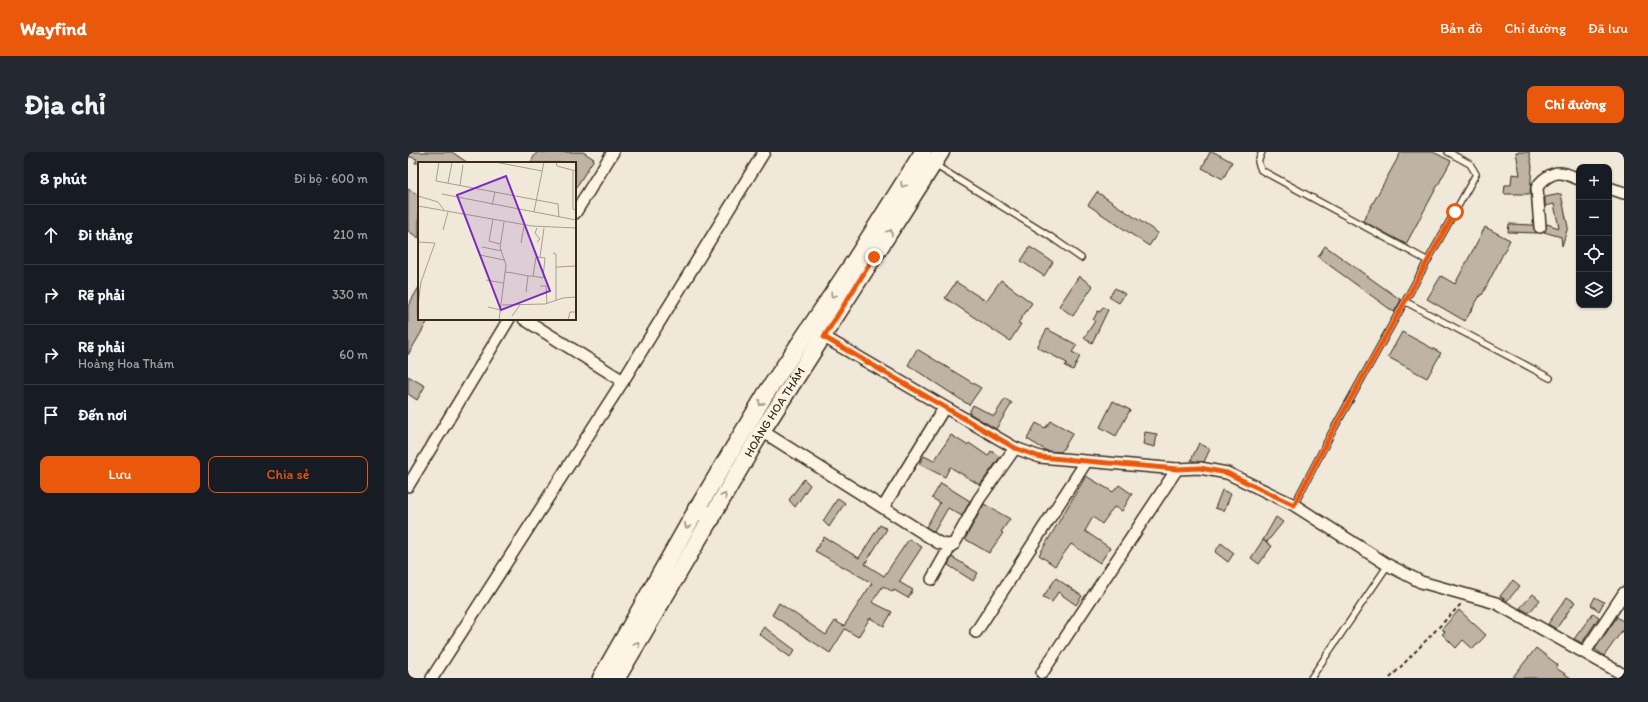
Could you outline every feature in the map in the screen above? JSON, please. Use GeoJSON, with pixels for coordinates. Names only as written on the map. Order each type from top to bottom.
{"type":"FeatureCollection","features":[{"type":"Feature","properties":{"kind":"main road","name":"HOÀNG HOA THÁM"},"geometry":{"type":"LineString","coordinates":[[601,678],[704,514],[762,431],[824,337],[932,156]]}},
{"type":"Feature","properties":{"kind":"main road","name":"HOÀNG HOA THÁM"},"geometry":{"type":"LineString","coordinates":[[617,678],[765,395],[854,263],[932,156]]}},
{"type":"Feature","properties":{"kind":"street"},"geometry":{"type":"LineString","coordinates":[[576,211],[613,152]]}},
{"type":"Feature","properties":{"kind":"street"},"geometry":{"type":"LineString","coordinates":[[432,678],[623,381],[764,152]]}},
{"type":"Feature","properties":{"kind":"street"},"geometry":{"type":"LineString","coordinates":[[1540,228],[1537,188],[1539,184],[1557,173],[1576,178]]}},
{"type":"Feature","properties":{"kind":"street"},"geometry":{"type":"LineString","coordinates":[[1612,189],[1624,193]]}},
{"type":"Feature","properties":{"kind":"street"},"geometry":{"type":"LineString","coordinates":[[408,486],[508,320]]}},
{"type":"Feature","properties":{"kind":"street"},"geometry":{"type":"LineString","coordinates":[[526,320],[623,381]]}},
{"type":"Feature","properties":{"kind":"street"},"geometry":{"type":"LineString","coordinates":[[824,337],[1015,448],[1040,457],[1177,469],[1200,468],[1227,473],[1294,505],[1388,565],[1421,582],[1496,604],[1624,675]]}},
{"type":"Feature","properties":{"kind":"street"},"geometry":{"type":"LineString","coordinates":[[884,506],[944,408]]}},
{"type":"Feature","properties":{"kind":"street"},"geometry":{"type":"LineString","coordinates":[[762,431],[884,506],[939,543],[951,545]]}},
{"type":"Feature","properties":{"kind":"street"},"geometry":{"type":"LineString","coordinates":[[932,579],[951,545],[954,544],[979,499],[1015,448]]}},
{"type":"Feature","properties":{"kind":"street"},"geometry":{"type":"LineString","coordinates":[[976,632],[1086,462]]}},
{"type":"Feature","properties":{"kind":"street"},"geometry":{"type":"LineString","coordinates":[[1042,673],[1097,587],[1177,469]]}},
{"type":"Feature","properties":{"kind":"street"},"geometry":{"type":"LineString","coordinates":[[1585,652],[1619,603],[1624,593]]}},
{"type":"Feature","properties":{"kind":"lane"},"geometry":{"type":"LineString","coordinates":[[1262,152],[1258,162],[1261,170],[1428,261]]}},
{"type":"Feature","properties":{"kind":"lane"},"geometry":{"type":"LineString","coordinates":[[1294,505],[1331,434],[1406,302],[1476,174],[1470,164],[1448,152]]}},
{"type":"Feature","properties":{"kind":"lane"},"geometry":{"type":"LineString","coordinates":[[932,156],[1081,258]]}},
{"type":"Feature","properties":{"kind":"lane"},"geometry":{"type":"LineString","coordinates":[[1406,302],[1550,378]]}},
{"type":"Feature","properties":{"kind":"lane"},"geometry":{"type":"LineString","coordinates":[[1311,678],[1388,565]]}},
{"type":"Feature","properties":{"kind":"path"},"geometry":{"type":"LineString","coordinates":[[1390,678],[1469,595]]}},
{"type":"Feature","properties":{"kind":"building"},"geometry":{"type":"Polygon","coordinates":[[[408,152],[452,152],[467,162],[415,163],[417,159],[408,156],[408,152]]]}},
{"type":"Feature","properties":{"kind":"building"},"geometry":{"type":"Polygon","coordinates":[[[537,152],[583,152],[594,159],[576,187],[576,162],[531,162],[537,152]]]}},
{"type":"Feature","properties":{"kind":"building"},"geometry":{"type":"Polygon","coordinates":[[[1210,152],[1214,152],[1232,162],[1223,179],[1202,168],[1210,152]]]}},
{"type":"Feature","properties":{"kind":"building"},"geometry":{"type":"Polygon","coordinates":[[[1401,152],[1433,152],[1451,161],[1406,244],[1363,221],[1401,152]]]}},
{"type":"Feature","properties":{"kind":"building"},"geometry":{"type":"Polygon","coordinates":[[[1516,152],[1529,152],[1532,166],[1530,194],[1504,194],[1505,185],[1511,185],[1512,174],[1520,175],[1516,152]]]}},
{"type":"Feature","properties":{"kind":"building"},"geometry":{"type":"Polygon","coordinates":[[[408,189],[418,194],[418,237],[408,231],[408,189]]]}},
{"type":"Feature","properties":{"kind":"building"},"geometry":{"type":"Polygon","coordinates":[[[1097,192],[1158,233],[1149,246],[1088,205],[1097,192]]]}},
{"type":"Feature","properties":{"kind":"building"},"geometry":{"type":"Polygon","coordinates":[[[1561,194],[1568,227],[1562,246],[1561,237],[1544,232],[1547,224],[1559,228],[1554,204],[1545,206],[1545,197],[1561,194]]]}},
{"type":"Feature","properties":{"kind":"building"},"geometry":{"type":"Polygon","coordinates":[[[1509,224],[1533,225],[1537,233],[1508,232],[1509,224]]]}},
{"type":"Feature","properties":{"kind":"building"},"geometry":{"type":"Polygon","coordinates":[[[1485,227],[1510,240],[1482,295],[1481,294],[1465,321],[1427,299],[1441,276],[1455,284],[1485,227]]]}},
{"type":"Feature","properties":{"kind":"building"},"geometry":{"type":"Polygon","coordinates":[[[1325,246],[1401,300],[1394,312],[1318,257],[1325,246]]]}},
{"type":"Feature","properties":{"kind":"building"},"geometry":{"type":"Polygon","coordinates":[[[1030,247],[1053,262],[1044,276],[1021,261],[1030,247]]]}},
{"type":"Feature","properties":{"kind":"building"},"geometry":{"type":"Polygon","coordinates":[[[1079,276],[1093,286],[1073,316],[1059,306],[1079,276]]]}},
{"type":"Feature","properties":{"kind":"building"},"geometry":{"type":"Polygon","coordinates":[[[1001,280],[1032,303],[1018,323],[1021,324],[1010,341],[945,298],[956,282],[986,301],[1001,280]]]}},
{"type":"Feature","properties":{"kind":"building"},"geometry":{"type":"Polygon","coordinates":[[[1115,288],[1125,294],[1119,303],[1109,297],[1115,288]]]}},
{"type":"Feature","properties":{"kind":"building"},"geometry":{"type":"Polygon","coordinates":[[[418,289],[418,320],[428,320],[408,355],[408,306],[418,289]]]}},
{"type":"Feature","properties":{"kind":"building"},"geometry":{"type":"Polygon","coordinates":[[[1103,307],[1108,310],[1092,343],[1084,338],[1095,321],[1093,320],[1098,311],[1100,312],[1103,307]]]}},
{"type":"Feature","properties":{"kind":"building"},"geometry":{"type":"Polygon","coordinates":[[[1047,329],[1077,345],[1072,352],[1080,356],[1073,370],[1065,366],[1067,363],[1037,347],[1047,329]]]}},
{"type":"Feature","properties":{"kind":"building"},"geometry":{"type":"Polygon","coordinates":[[[1402,332],[1441,353],[1427,378],[1388,357],[1402,332]]]}},
{"type":"Feature","properties":{"kind":"building"},"geometry":{"type":"Polygon","coordinates":[[[917,349],[981,388],[969,405],[908,365],[917,349]]]}},
{"type":"Feature","properties":{"kind":"building"},"geometry":{"type":"Polygon","coordinates":[[[408,376],[425,386],[417,400],[408,394],[408,376]]]}},
{"type":"Feature","properties":{"kind":"building"},"geometry":{"type":"Polygon","coordinates":[[[1005,399],[1012,403],[996,429],[969,413],[973,405],[994,416],[1005,399]]]}},
{"type":"Feature","properties":{"kind":"building"},"geometry":{"type":"Polygon","coordinates":[[[1113,401],[1130,410],[1116,436],[1100,427],[1113,401]]]}},
{"type":"Feature","properties":{"kind":"building"},"geometry":{"type":"Polygon","coordinates":[[[1051,421],[1073,433],[1061,452],[1047,451],[1027,439],[1036,423],[1045,428],[1051,421]]]}},
{"type":"Feature","properties":{"kind":"building"},"geometry":{"type":"Polygon","coordinates":[[[1145,432],[1157,434],[1155,447],[1143,444],[1145,432]]]}},
{"type":"Feature","properties":{"kind":"building"},"geometry":{"type":"Polygon","coordinates":[[[951,435],[967,445],[969,443],[988,456],[991,451],[1000,457],[980,485],[950,467],[945,477],[919,464],[924,456],[934,461],[951,435]]]}},
{"type":"Feature","properties":{"kind":"building"},"geometry":{"type":"Polygon","coordinates":[[[1199,443],[1210,449],[1204,462],[1191,460],[1199,443]]]}},
{"type":"Feature","properties":{"kind":"building"},"geometry":{"type":"Polygon","coordinates":[[[1086,476],[1113,492],[1119,485],[1132,494],[1122,511],[1114,507],[1102,524],[1093,517],[1085,531],[1110,548],[1100,563],[1071,544],[1055,566],[1039,555],[1086,476]]]}},
{"type":"Feature","properties":{"kind":"building"},"geometry":{"type":"Polygon","coordinates":[[[804,479],[810,485],[795,507],[789,500],[804,479]]]}},
{"type":"Feature","properties":{"kind":"building"},"geometry":{"type":"Polygon","coordinates":[[[941,483],[970,501],[962,516],[948,508],[934,532],[926,527],[940,503],[932,498],[941,483]]]}},
{"type":"Feature","properties":{"kind":"building"},"geometry":{"type":"Polygon","coordinates":[[[1222,490],[1231,494],[1224,511],[1215,508],[1222,490]]]}},
{"type":"Feature","properties":{"kind":"building"},"geometry":{"type":"Polygon","coordinates":[[[838,498],[845,503],[829,527],[823,521],[838,498]]]}},
{"type":"Feature","properties":{"kind":"building"},"geometry":{"type":"Polygon","coordinates":[[[984,504],[1010,519],[1001,532],[1003,533],[989,553],[965,539],[984,504]]]}},
{"type":"Feature","properties":{"kind":"building"},"geometry":{"type":"Polygon","coordinates":[[[1276,517],[1283,522],[1267,542],[1263,540],[1276,517]]]}},
{"type":"Feature","properties":{"kind":"building"},"geometry":{"type":"Polygon","coordinates":[[[880,525],[887,529],[865,564],[884,576],[909,539],[922,547],[899,582],[913,590],[908,598],[883,586],[872,602],[892,612],[884,626],[870,618],[858,637],[845,629],[830,653],[772,615],[779,603],[826,635],[835,621],[844,626],[872,583],[815,551],[824,537],[859,558],[880,525]]]}},
{"type":"Feature","properties":{"kind":"building"},"geometry":{"type":"Polygon","coordinates":[[[1263,540],[1272,546],[1259,564],[1251,558],[1263,540]]]}},
{"type":"Feature","properties":{"kind":"building"},"geometry":{"type":"Polygon","coordinates":[[[1221,543],[1234,553],[1228,562],[1215,552],[1221,543]]]}},
{"type":"Feature","properties":{"kind":"building"},"geometry":{"type":"Polygon","coordinates":[[[952,557],[978,573],[973,581],[948,565],[952,557]]]}},
{"type":"Feature","properties":{"kind":"building"},"geometry":{"type":"Polygon","coordinates":[[[1056,578],[1082,596],[1076,605],[1058,592],[1052,602],[1043,597],[1056,578]]]}},
{"type":"Feature","properties":{"kind":"building"},"geometry":{"type":"Polygon","coordinates":[[[1513,580],[1520,586],[1507,601],[1500,596],[1513,580]]]}},
{"type":"Feature","properties":{"kind":"building"},"geometry":{"type":"Polygon","coordinates":[[[1533,594],[1540,600],[1529,613],[1520,608],[1533,594]]]}},
{"type":"Feature","properties":{"kind":"building"},"geometry":{"type":"Polygon","coordinates":[[[1567,597],[1575,602],[1556,629],[1548,624],[1567,597]]]}},
{"type":"Feature","properties":{"kind":"building"},"geometry":{"type":"Polygon","coordinates":[[[1595,597],[1604,602],[1599,611],[1591,605],[1595,597]]]}},
{"type":"Feature","properties":{"kind":"building"},"geometry":{"type":"Polygon","coordinates":[[[1459,610],[1486,635],[1473,649],[1463,640],[1456,648],[1442,634],[1445,632],[1442,629],[1459,610]]]}},
{"type":"Feature","properties":{"kind":"building"},"geometry":{"type":"Polygon","coordinates":[[[1593,613],[1599,617],[1582,643],[1574,639],[1593,613]]]}},
{"type":"Feature","properties":{"kind":"building"},"geometry":{"type":"Polygon","coordinates":[[[1617,617],[1624,622],[1624,628],[1604,656],[1595,649],[1617,617]]]}},
{"type":"Feature","properties":{"kind":"building"},"geometry":{"type":"Polygon","coordinates":[[[764,627],[795,650],[790,657],[759,634],[764,627]]]}},
{"type":"Feature","properties":{"kind":"building"},"geometry":{"type":"Polygon","coordinates":[[[1536,648],[1558,665],[1556,668],[1571,678],[1512,678],[1536,648]]]}},
{"type":"Feature","properties":{"kind":"route"},"geometry":{"type":"LineString","coordinates":[[874,257],[824,337],[978,428],[1015,448],[1040,457],[1177,469],[1200,468],[1227,473],[1294,505],[1309,474],[1455,212]]}}]}
